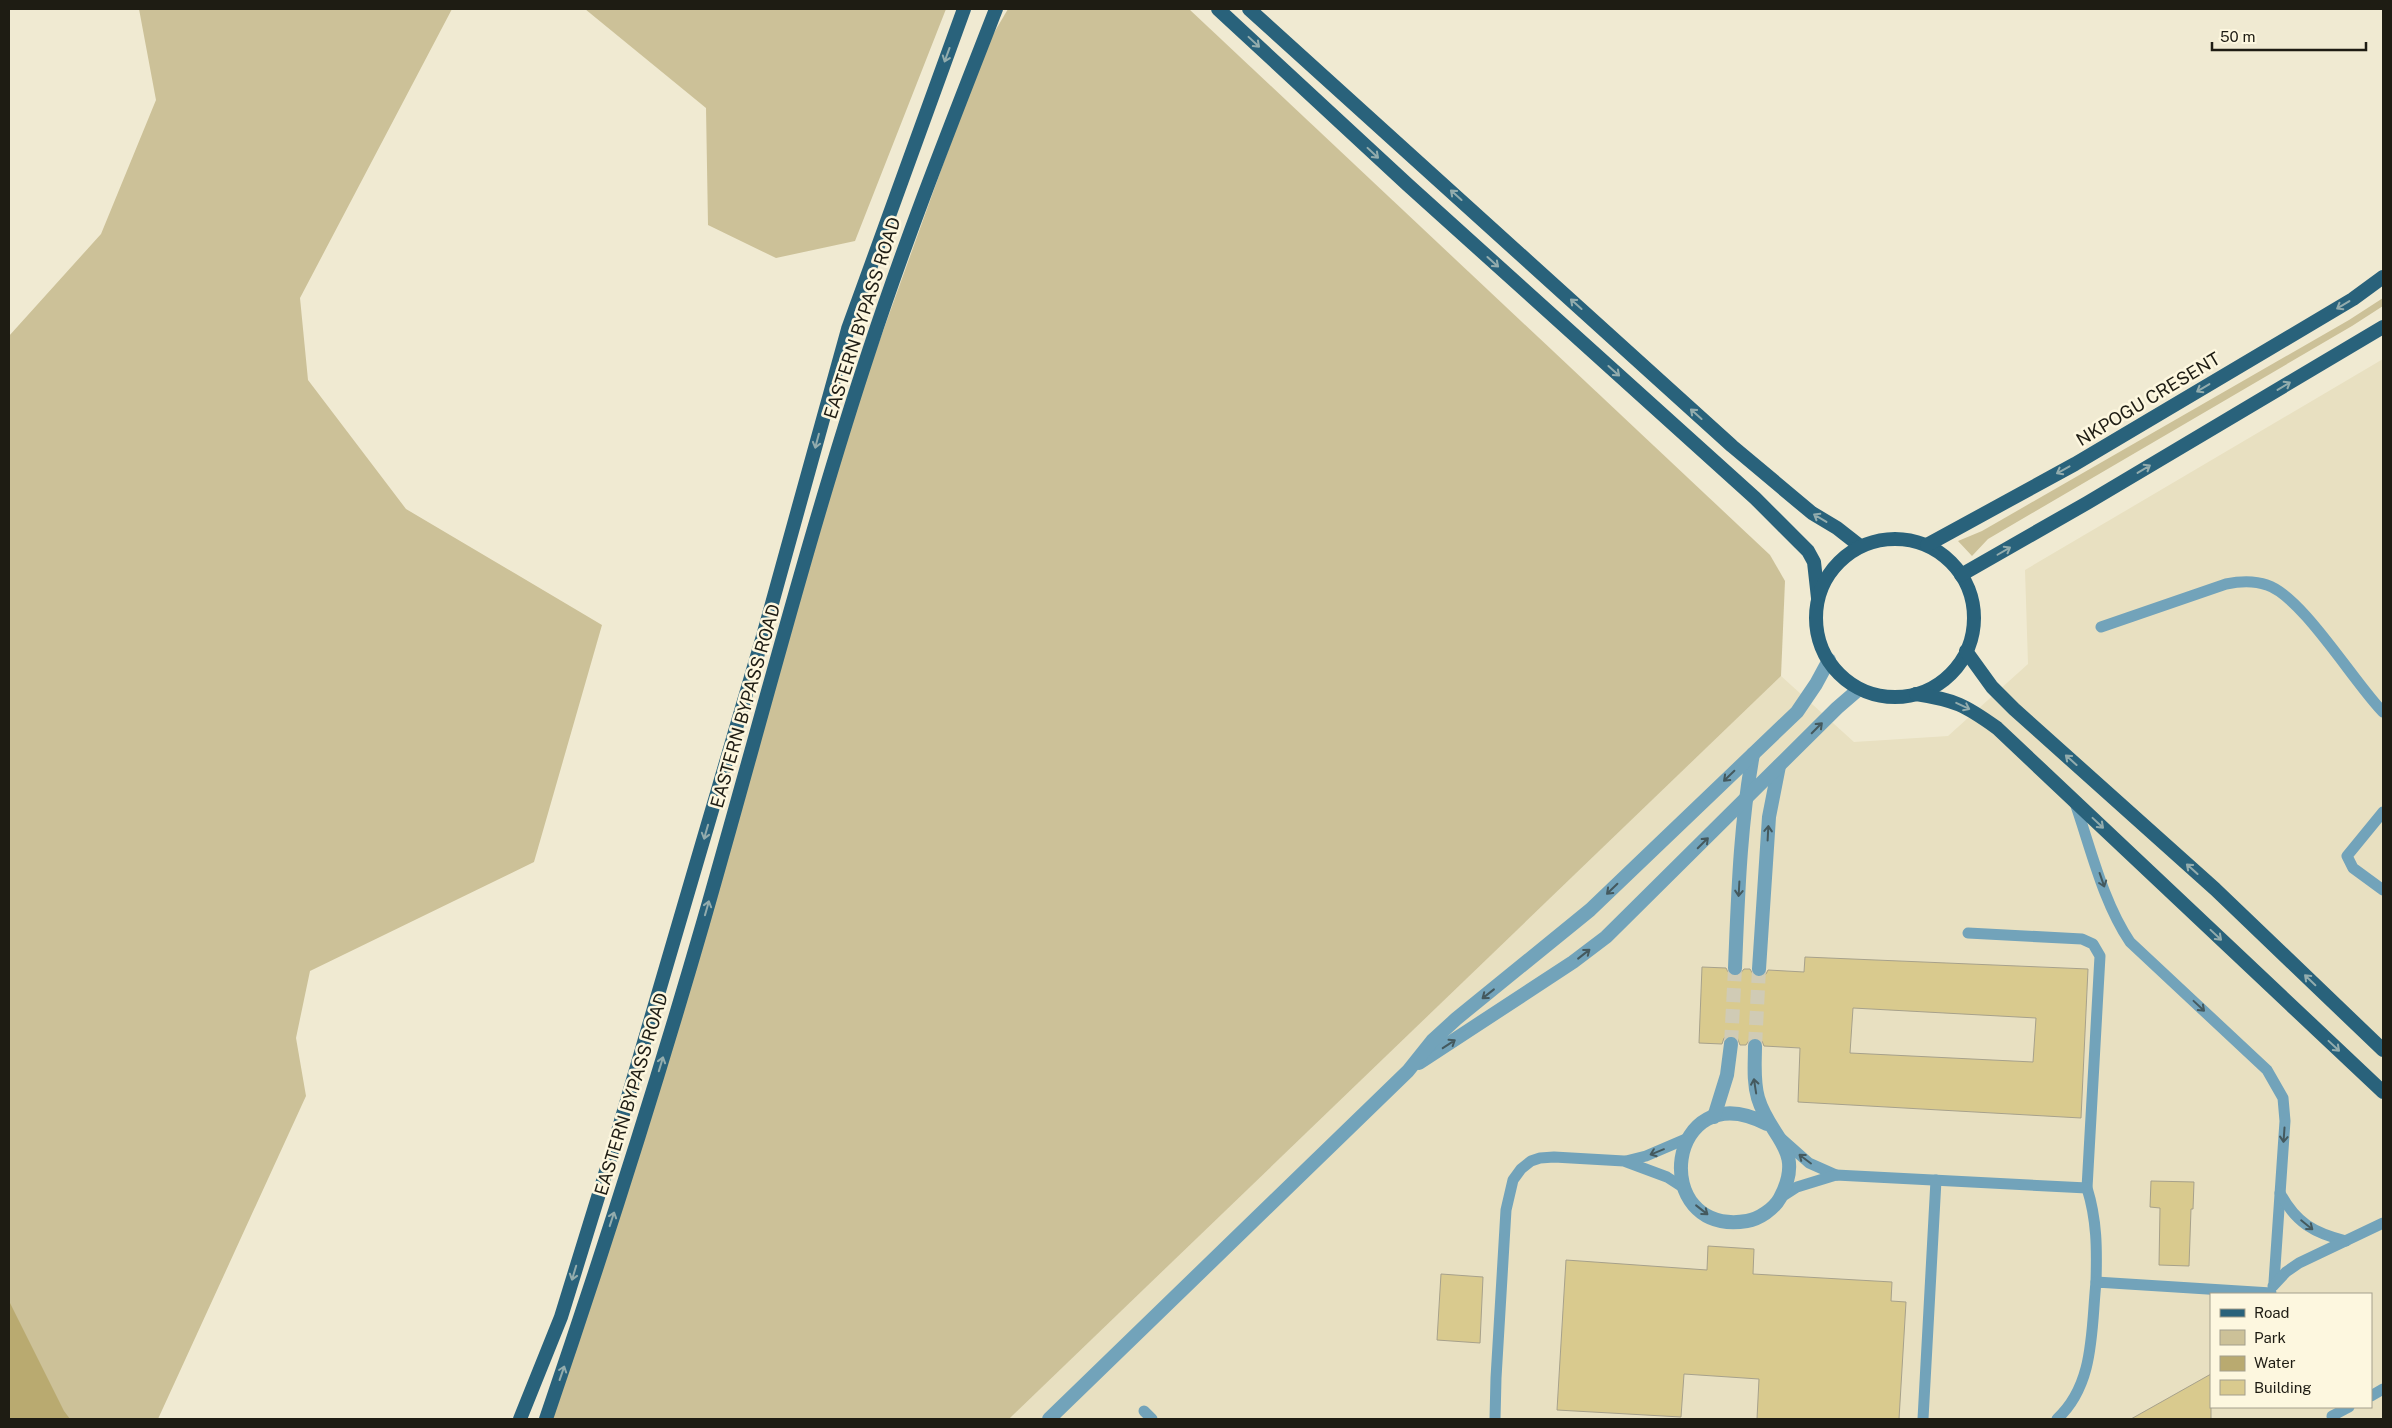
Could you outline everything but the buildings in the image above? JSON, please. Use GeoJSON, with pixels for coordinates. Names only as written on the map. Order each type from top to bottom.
{"type":"FeatureCollection","features":[{"type":"Feature","properties":{"kind":"main road","name":"EASTERN BYPASS ROAD"},"geometry":{"type":"LineString","coordinates":[[520,1419],[561,1317],[611,1155],[763,636],[848,329],[964,9]]}},
{"type":"Feature","properties":{"kind":"main road","name":"EASTERN BYPASS ROAD"},"geometry":{"type":"LineString","coordinates":[[546,1419],[637,1142],[702,928],[821,509],[868,353],[912,223],[996,9]]}},
{"type":"Feature","properties":{"kind":"main road"},"geometry":{"type":"LineString","coordinates":[[1218,9],[1408,185],[1755,498],[1801,542],[1814,562],[1818,598],[1816,628],[1819,642],[1829,660],[1845,679],[1859,689],[1886,697],[1916,694],[1928,690],[1951,674],[1966,652],[1972,637],[1974,613],[1968,589],[1961,575],[1946,558],[1928,546],[1911,540],[1894,538],[1877,540],[1860,546],[1833,567],[1818,598]]}},
{"type":"Feature","properties":{"kind":"main road"},"geometry":{"type":"LineString","coordinates":[[1249,9],[1732,446],[1812,513],[1837,528],[1860,546]]}},
{"type":"Feature","properties":{"kind":"main road","name":"NKPOGU CRESENT"},"geometry":{"type":"LineString","coordinates":[[1928,546],[2084,459],[2353,299],[2383,277]]}},
{"type":"Feature","properties":{"kind":"main road"},"geometry":{"type":"LineString","coordinates":[[1961,575],[2087,503],[2383,327]]}},
{"type":"Feature","properties":{"kind":"main road"},"geometry":{"type":"LineString","coordinates":[[1966,652],[1992,687],[2014,709],[2215,889],[2383,1050]]}},
{"type":"Feature","properties":{"kind":"main road"},"geometry":{"type":"LineString","coordinates":[[1916,694],[1947,699],[1967,707],[1997,728],[2383,1092]]}},
{"type":"Feature","properties":{"kind":"street"},"geometry":{"type":"LineString","coordinates":[[1050,1419],[1408,1070],[1432,1041],[1590,910],[1797,712],[1816,684],[1829,660]]}},
{"type":"Feature","properties":{"kind":"street"},"geometry":{"type":"LineString","coordinates":[[1408,1070],[1574,962],[1606,938],[1859,689]]}},
{"type":"Feature","properties":{"kind":"street"},"geometry":{"type":"LineString","coordinates":[[1735,968],[1744,801],[1753,754]]}},
{"type":"Feature","properties":{"kind":"street"},"geometry":{"type":"LineString","coordinates":[[1760,969],[1769,817],[1779,766]]}},
{"type":"Feature","properties":{"kind":"street"},"geometry":{"type":"LineString","coordinates":[[1714,1116],[1726,1075],[1731,1044]]}},
{"type":"Feature","properties":{"kind":"street"},"geometry":{"type":"LineString","coordinates":[[1755,1046],[1757,1098],[1767,1124]]}},
{"type":"Feature","properties":{"kind":"street"},"geometry":{"type":"LineString","coordinates":[[1732,1113],[1751,1115],[1767,1124],[1780,1136],[1787,1152],[1789,1169],[1786,1186],[1780,1198],[1765,1214],[1750,1221],[1732,1223],[1715,1219],[1700,1210],[1688,1196],[1680,1178],[1680,1160],[1688,1138],[1698,1126],[1714,1116],[1732,1113]]}},
{"type":"Feature","properties":{"kind":"lane"},"geometry":{"type":"LineString","coordinates":[[2101,627],[2226,584],[2240,581],[2269,585],[2280,591],[2303,614],[2383,712]]}},
{"type":"Feature","properties":{"kind":"lane"},"geometry":{"type":"LineString","coordinates":[[2075,801],[2119,926],[2130,942],[2267,1070],[2283,1098],[2285,1121],[2273,1290]]}},
{"type":"Feature","properties":{"kind":"lane"},"geometry":{"type":"LineString","coordinates":[[2383,812],[2347,856],[2353,868],[2383,890]]}},
{"type":"Feature","properties":{"kind":"lane"},"geometry":{"type":"LineString","coordinates":[[1968,933],[2082,939],[2093,944],[2100,956],[2087,1188],[2094,1212],[2097,1236],[2096,1282],[2089,1355],[2084,1380],[2073,1401],[2057,1419]]}},
{"type":"Feature","properties":{"kind":"lane"},"geometry":{"type":"LineString","coordinates":[[1780,1136],[1809,1163],[1836,1175]]}},
{"type":"Feature","properties":{"kind":"lane"},"geometry":{"type":"LineString","coordinates":[[1496,1419],[1496,1378],[1504,1240],[1509,1190],[1513,1180],[1521,1169],[1531,1161],[1540,1158],[1624,1161],[1646,1156],[1688,1138]]}},
{"type":"Feature","properties":{"kind":"lane"},"geometry":{"type":"LineString","coordinates":[[1624,1161],[1667,1177],[1684,1188]]}},
{"type":"Feature","properties":{"kind":"lane"},"geometry":{"type":"LineString","coordinates":[[1780,1198],[1797,1187],[1836,1175],[2087,1188]]}},
{"type":"Feature","properties":{"kind":"lane"},"geometry":{"type":"LineString","coordinates":[[1923,1419],[1936,1180]]}},
{"type":"Feature","properties":{"kind":"lane"},"geometry":{"type":"LineString","coordinates":[[2280,1193],[2287,1206],[2314,1231],[2346,1241]]}},
{"type":"Feature","properties":{"kind":"lane"},"geometry":{"type":"LineString","coordinates":[[2096,1282],[2273,1290],[2299,1263],[2383,1223]]}},
{"type":"Feature","properties":{"kind":"lane"},"geometry":{"type":"LineString","coordinates":[[2372,1395],[2383,1389]]}},
{"type":"Feature","properties":{"kind":"lane"},"geometry":{"type":"LineString","coordinates":[[2331,1414],[2346,1408]]}},
{"type":"Feature","properties":{"kind":"shaded area"},"geometry":{"type":"Polygon","coordinates":[[[2383,359],[2383,1419],[1009,1419],[1781,676],[1854,742],[1948,736],[2028,664],[2025,570],[2383,359]]]}},
{"type":"Feature","properties":{"kind":"green space"},"geometry":{"type":"Polygon","coordinates":[[[139,9],[452,9],[300,298],[308,380],[406,509],[602,625],[534,862],[310,971],[296,1038],[306,1096],[158,1419],[16,1419],[9,1409],[9,336],[101,234],[156,100],[139,9]]]}},
{"type":"Feature","properties":{"kind":"green space"},"geometry":{"type":"Polygon","coordinates":[[[585,9],[946,9],[855,241],[776,258],[708,225],[706,108],[585,9]]]}},
{"type":"Feature","properties":{"kind":"green space"},"geometry":{"type":"Polygon","coordinates":[[[1008,9],[1189,9],[1770,555],[1785,581],[1781,676],[1009,1419],[553,1419],[833,470],[985,48],[1008,9]]]}},
{"type":"Feature","properties":{"kind":"green space"},"geometry":{"type":"Polygon","coordinates":[[[2383,298],[2383,306],[2352,326],[1988,539],[1972,556],[1958,541],[1982,531],[2349,320],[2383,298]]]}},
{"type":"Feature","properties":{"kind":"water"},"geometry":{"type":"Polygon","coordinates":[[[9,1301],[64,1411],[70,1419],[9,1419],[9,1301]]]}},
{"type":"Feature","properties":{"kind":"tunnel"},"geometry":{"type":"LineString","coordinates":[[1731,1044],[1735,968]]}},
{"type":"Feature","properties":{"kind":"tunnel"},"geometry":{"type":"LineString","coordinates":[[1755,1046],[1759,969]]}}]}
